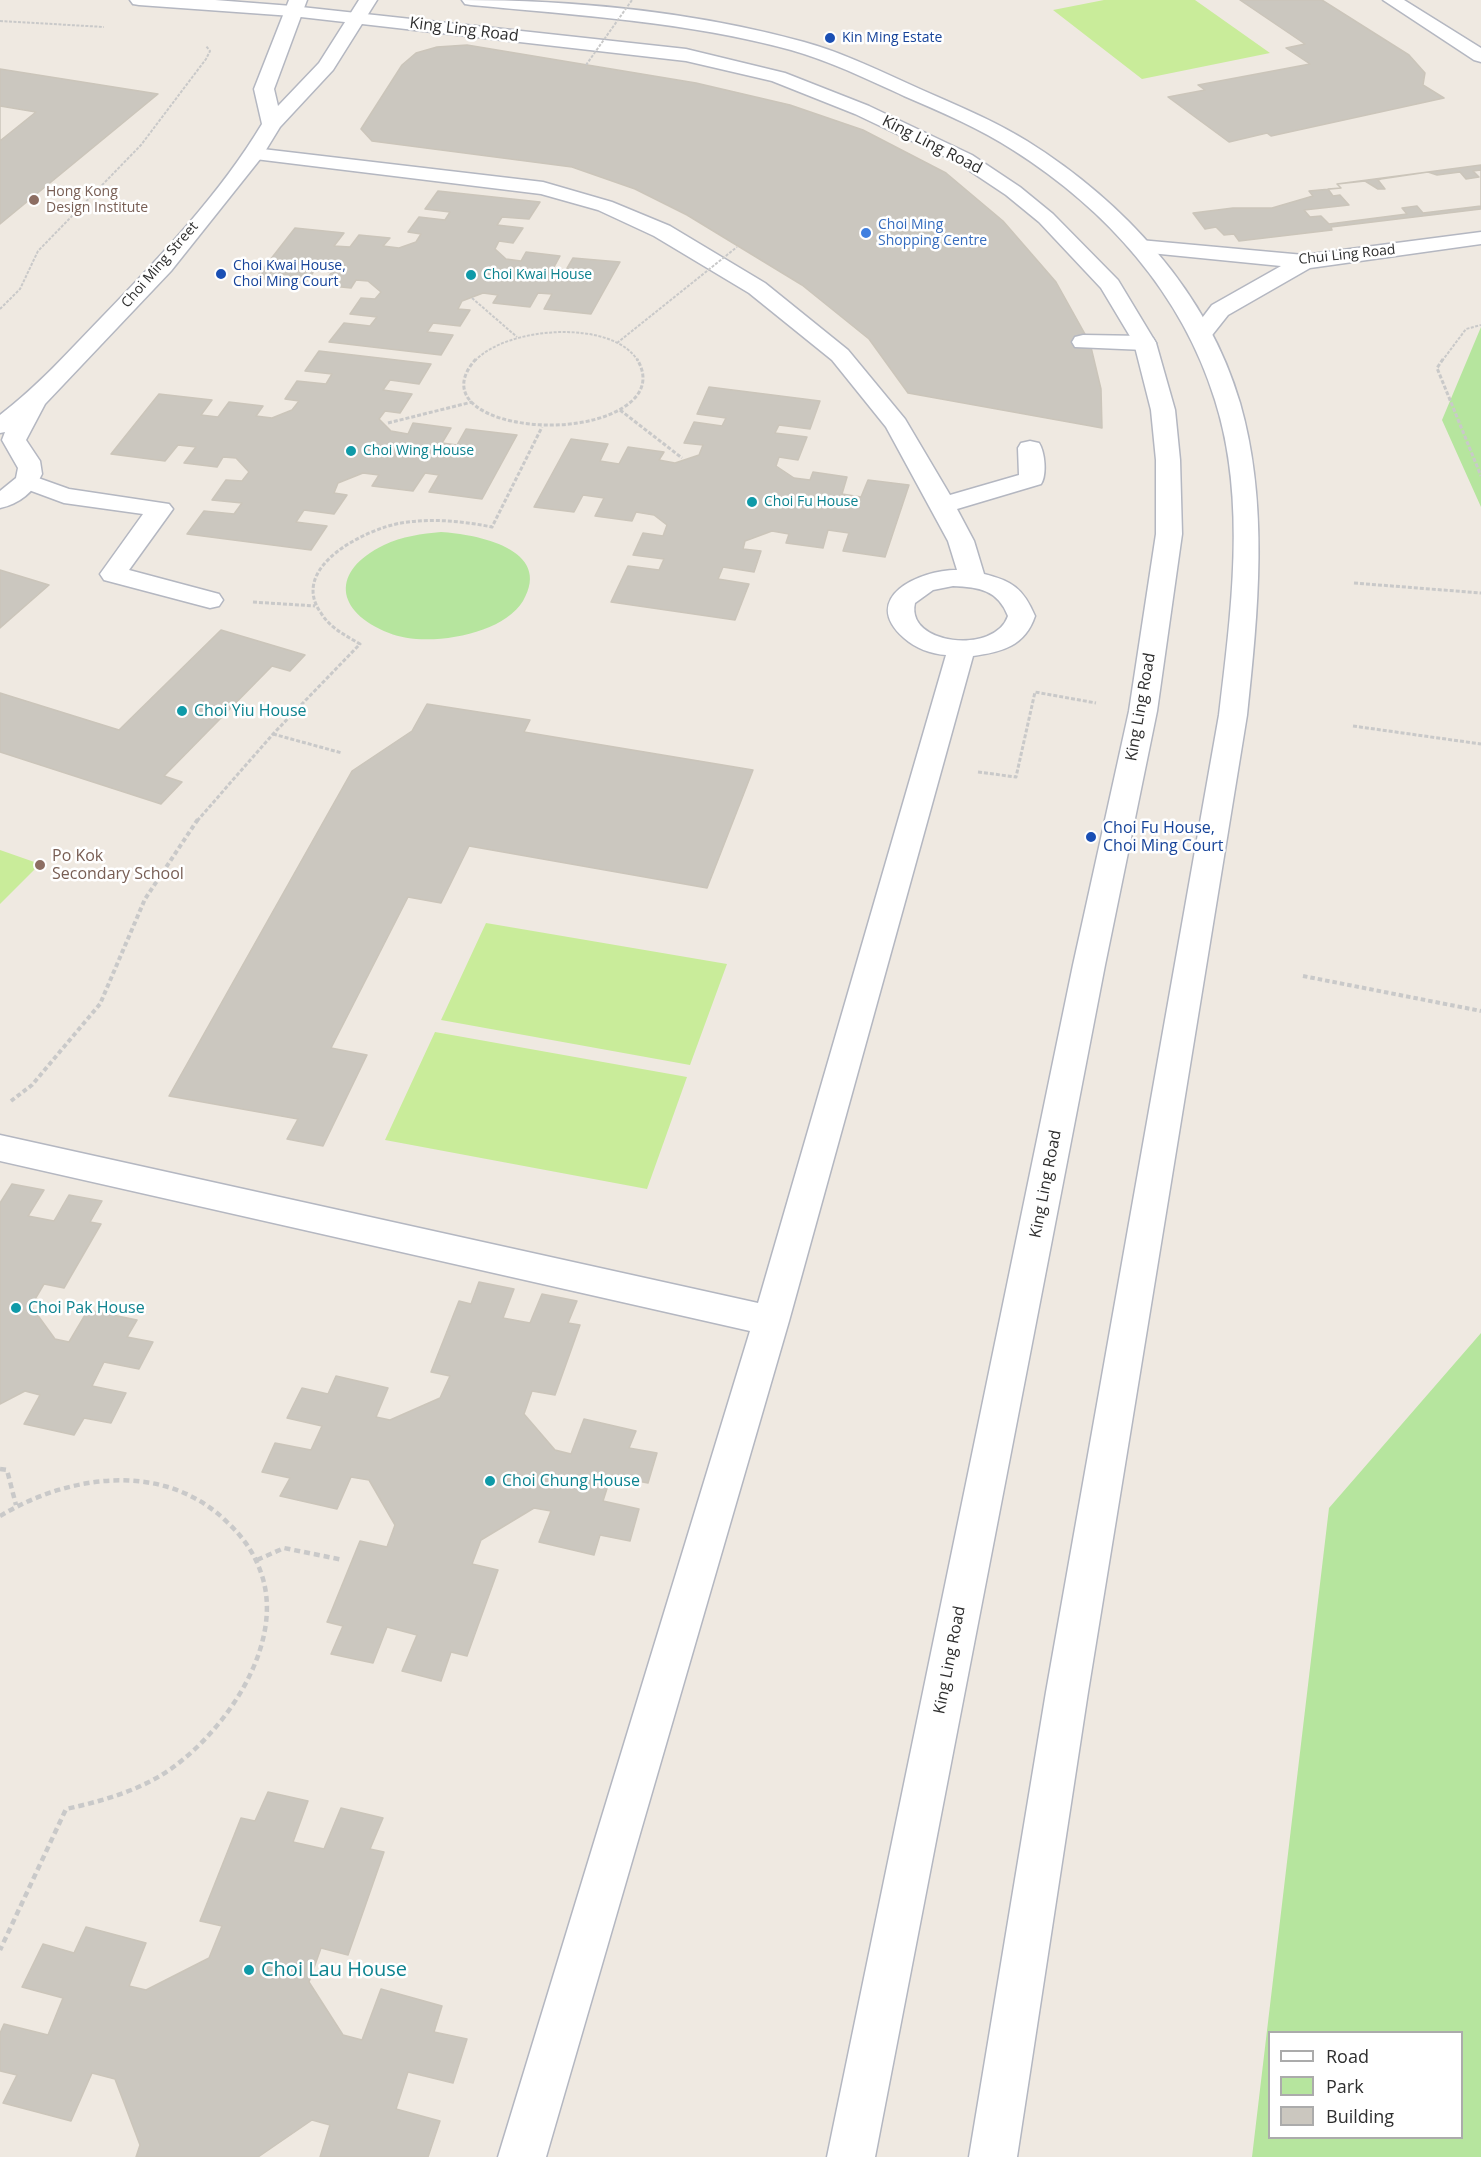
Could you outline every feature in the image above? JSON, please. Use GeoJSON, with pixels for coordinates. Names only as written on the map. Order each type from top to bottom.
{"type":"FeatureCollection","features":[{"type":"Feature","properties":{"kind":"street","name":"King Ling Road"},"geometry":{"type":"LineString","coordinates":[[139,0],[363,9],[686,55],[778,77],[862,110],[965,159],[1013,191],[1046,218],[1110,285],[1145,343],[1163,410],[1168,460],[1169,534],[1143,711],[1089,965],[851,2157]]}},
{"type":"Feature","properties":{"kind":"street","name":"King Ling Road"},"geometry":{"type":"LineString","coordinates":[[471,0],[585,10],[702,26],[785,43],[894,84],[977,121],[1018,145],[1086,193],[1140,246],[1181,298],[1201,334],[1228,403],[1244,496],[1245,569],[1242,634],[1233,715],[1071,1669],[993,2157]]}},
{"type":"Feature","properties":{"kind":"street"},"geometry":{"type":"LineString","coordinates":[[1392,0],[1481,56]]}},
{"type":"Feature","properties":{"kind":"street"},"geometry":{"type":"LineString","coordinates":[[272,124],[264,89],[295,5]]}},
{"type":"Feature","properties":{"kind":"street","name":"Choi Ming Street"},"geometry":{"type":"LineString","coordinates":[[0,426],[37,398],[163,266],[254,154],[272,124],[326,66],[363,9]]}},
{"type":"Feature","properties":{"kind":"street"},"geometry":{"type":"LineString","coordinates":[[254,154],[543,188],[605,206],[662,231],[757,288],[840,355],[897,424],[961,541],[972,579]]}},
{"type":"Feature","properties":{"kind":"street","name":"Chui Ling Road"},"geometry":{"type":"LineString","coordinates":[[1140,246],[1304,262],[1481,238]]}},
{"type":"Feature","properties":{"kind":"street"},"geometry":{"type":"LineString","coordinates":[[1201,334],[1220,310],[1304,262]]}},
{"type":"Feature","properties":{"kind":"street"},"geometry":{"type":"LineString","coordinates":[[1083,342],[1145,343]]}},
{"type":"Feature","properties":{"kind":"street","name":"Choi Ming Street"},"geometry":{"type":"LineString","coordinates":[[27,482],[31,471],[28,460],[19,452],[14,440],[20,425],[37,398]]}},
{"type":"Feature","properties":{"kind":"street"},"geometry":{"type":"LineString","coordinates":[[943,505],[1032,479],[1030,448]]}},
{"type":"Feature","properties":{"kind":"street"},"geometry":{"type":"LineString","coordinates":[[0,501],[27,482],[64,496],[160,509],[113,574],[210,600]]}},
{"type":"Feature","properties":{"kind":"street"},"geometry":{"type":"LineString","coordinates":[[972,579],[990,584],[1006,592],[1016,601],[1021,613],[1019,625],[1011,635],[998,644],[980,649],[961,650],[940,647],[922,640],[909,631],[902,619],[901,607],[906,596],[933,580],[972,579]]}},
{"type":"Feature","properties":{"kind":"street"},"geometry":{"type":"LineString","coordinates":[[522,2157],[771,1321],[961,650]]}},
{"type":"Feature","properties":{"kind":"street"},"geometry":{"type":"LineString","coordinates":[[0,1148],[771,1321]]}},
{"type":"Feature","properties":{"kind":"path"},"geometry":{"type":"LineString","coordinates":[[586,65],[632,0]]}},
{"type":"Feature","properties":{"kind":"path"},"geometry":{"type":"LineString","coordinates":[[0,21],[113,27]]}},
{"type":"Feature","properties":{"kind":"path"},"geometry":{"type":"LineString","coordinates":[[0,309],[20,290],[38,251],[141,145],[206,59],[210,51],[201,40]]}},
{"type":"Feature","properties":{"kind":"path"},"geometry":{"type":"LineString","coordinates":[[594,53],[606,54]]}},
{"type":"Feature","properties":{"kind":"path"},"geometry":{"type":"LineString","coordinates":[[617,343],[737,247]]}},
{"type":"Feature","properties":{"kind":"path"},"geometry":{"type":"LineString","coordinates":[[472,298],[517,337]]}},
{"type":"Feature","properties":{"kind":"path"},"geometry":{"type":"LineString","coordinates":[[1481,325],[1466,329],[1437,368],[1481,476]]}},
{"type":"Feature","properties":{"kind":"path"},"geometry":{"type":"LineString","coordinates":[[570,332],[595,336],[617,343],[634,354],[643,368],[645,382],[637,397],[620,410],[597,420],[571,426],[542,427],[513,423],[488,415],[472,402],[464,388],[465,372],[476,358],[494,346],[517,337],[570,332]]}},
{"type":"Feature","properties":{"kind":"path"},"geometry":{"type":"LineString","coordinates":[[388,423],[472,402]]}},
{"type":"Feature","properties":{"kind":"path"},"geometry":{"type":"LineString","coordinates":[[620,410],[682,459]]}},
{"type":"Feature","properties":{"kind":"path"},"geometry":{"type":"LineString","coordinates":[[8,1103],[32,1085],[100,1004],[145,899],[194,824],[273,734],[360,644],[330,628],[321,618],[315,606],[314,581],[322,566],[335,552],[357,538],[385,527],[410,521],[437,519],[466,521],[492,527],[542,427]]}},
{"type":"Feature","properties":{"kind":"path"},"geometry":{"type":"LineString","coordinates":[[1354,583],[1481,593]]}},
{"type":"Feature","properties":{"kind":"path"},"geometry":{"type":"LineString","coordinates":[[210,600],[315,606]]}},
{"type":"Feature","properties":{"kind":"path"},"geometry":{"type":"LineString","coordinates":[[930,764],[1016,777],[1035,692],[1097,704]]}},
{"type":"Feature","properties":{"kind":"path"},"geometry":{"type":"LineString","coordinates":[[1353,726],[1481,744]]}},
{"type":"Feature","properties":{"kind":"path"},"geometry":{"type":"LineString","coordinates":[[273,734],[342,753]]}},
{"type":"Feature","properties":{"kind":"path"},"geometry":{"type":"LineString","coordinates":[[1303,976],[1481,1011]]}},
{"type":"Feature","properties":{"kind":"path"},"geometry":{"type":"LineString","coordinates":[[0,1468],[8,1470],[16,1505]]}},
{"type":"Feature","properties":{"kind":"path"},"geometry":{"type":"LineString","coordinates":[[0,1516],[16,1505],[74,1484],[133,1478],[164,1484],[192,1494],[232,1522],[257,1560],[266,1591],[266,1624],[260,1656],[236,1706],[204,1743],[171,1770],[133,1790],[100,1802],[66,1809],[0,1950]]}},
{"type":"Feature","properties":{"kind":"path"},"geometry":{"type":"LineString","coordinates":[[257,1560],[284,1548],[343,1560]]}},
{"type":"Feature","properties":{"kind":"green space"},"geometry":{"type":"Polygon","coordinates":[[[1104,0],[1195,0],[1270,53],[1142,79],[1053,10],[1104,0]]]}},
{"type":"Feature","properties":{"kind":"green space"},"geometry":{"type":"Polygon","coordinates":[[[1481,327],[1481,507],[1442,420],[1481,327]]]}},
{"type":"Feature","properties":{"kind":"green space"},"geometry":{"type":"Polygon","coordinates":[[[441,532],[473,536],[490,541],[507,548],[520,557],[528,569],[530,583],[523,601],[513,613],[481,630],[441,639],[404,637],[389,633],[358,614],[349,603],[346,591],[348,579],[354,567],[366,555],[398,539],[441,532]]]}},
{"type":"Feature","properties":{"kind":"green space"},"geometry":{"type":"Polygon","coordinates":[[[0,850],[40,864],[0,904],[0,850]]]}},
{"type":"Feature","properties":{"kind":"green space"},"geometry":{"type":"Polygon","coordinates":[[[486,923],[727,964],[690,1065],[441,1020],[486,923]]]}},
{"type":"Feature","properties":{"kind":"green space"},"geometry":{"type":"Polygon","coordinates":[[[435,1032],[687,1077],[647,1189],[385,1140],[435,1032]]]}},
{"type":"Feature","properties":{"kind":"green space"},"geometry":{"type":"Polygon","coordinates":[[[1481,1333],[1481,2157],[1252,2157],[1329,1508],[1481,1333]]]}},
{"type":"Feature","properties":{"kind":"building"},"geometry":{"type":"Polygon","coordinates":[[[1240,0],[1322,0],[1409,55],[1425,73],[1423,85],[1444,98],[1271,136],[1267,133],[1229,142],[1168,97],[1205,90],[1198,85],[1310,64],[1286,48],[1305,44],[1240,0]]]}},
{"type":"Feature","properties":{"kind":"building","name":"Choi Ming Shopping Centre"},"geometry":{"type":"Polygon","coordinates":[[[467,45],[696,83],[790,105],[863,130],[946,173],[1003,221],[1056,282],[1090,343],[1101,389],[1102,428],[908,393],[869,339],[802,285],[687,215],[635,189],[572,167],[372,141],[361,129],[402,65],[416,53],[437,47],[467,45]]]}},
{"type":"Feature","properties":{"kind":"building"},"geometry":{"type":"Polygon","coordinates":[[[0,69],[158,94],[0,224],[0,69]]]}},
{"type":"Feature","properties":{"kind":"building"},"geometry":{"type":"Polygon","coordinates":[[[0,106],[36,112],[0,141],[0,106]]]}},
{"type":"Feature","properties":{"kind":"building"},"geometry":{"type":"Polygon","coordinates":[[[1481,165],[1481,209],[1331,227],[1332,230],[1239,241],[1234,234],[1224,235],[1216,227],[1205,229],[1193,213],[1233,208],[1272,208],[1313,196],[1309,191],[1341,188],[1337,184],[1481,165]]]}},
{"type":"Feature","properties":{"kind":"building"},"geometry":{"type":"Polygon","coordinates":[[[1481,170],[1481,206],[1423,213],[1417,206],[1402,208],[1407,214],[1329,224],[1321,216],[1310,217],[1304,210],[1349,205],[1340,195],[1333,196],[1328,189],[1341,188],[1337,184],[1365,181],[1378,189],[1385,189],[1378,180],[1428,172],[1437,175],[1460,172],[1466,179],[1479,177],[1473,171],[1481,170]]]}},
{"type":"Feature","properties":{"kind":"building","name":"Choi Kwai House"},"geometry":{"type":"Polygon","coordinates":[[[438,191],[540,202],[529,219],[502,217],[497,225],[523,228],[513,243],[499,241],[495,249],[506,259],[521,261],[526,252],[560,256],[553,269],[566,270],[573,258],[620,262],[591,314],[544,309],[552,294],[538,293],[530,307],[493,303],[498,295],[483,293],[462,301],[458,309],[470,310],[460,326],[433,323],[427,332],[453,335],[441,355],[329,342],[344,323],[370,326],[377,317],[350,314],[361,298],[375,299],[381,292],[368,281],[356,280],[351,288],[322,285],[332,272],[315,270],[305,283],[256,278],[295,228],[344,233],[334,246],[350,247],[359,235],[390,238],[383,246],[399,248],[416,242],[421,234],[408,232],[419,217],[445,220],[450,212],[425,209],[438,191]]]}},
{"type":"Feature","properties":{"kind":"building","name":"Choi Wing House"},"geometry":{"type":"Polygon","coordinates":[[[319,351],[431,364],[419,384],[390,380],[383,390],[412,394],[400,413],[385,411],[379,419],[391,431],[408,434],[413,423],[451,428],[442,443],[457,445],[466,429],[517,435],[482,499],[429,492],[439,475],[425,473],[413,491],[372,486],[379,475],[363,473],[338,483],[334,493],[347,495],[334,514],[304,510],[296,522],[327,526],[311,550],[187,534],[204,511],[234,514],[242,503],[212,500],[226,480],[242,481],[249,472],[236,458],[223,457],[217,467],[184,463],[196,447],[178,445],[165,461],[111,454],[159,394],[212,400],[201,415],[218,417],[229,402],[263,406],[256,416],[272,418],[292,410],[299,401],[285,399],[297,381],[326,384],[332,374],[305,371],[319,351]]]}},
{"type":"Feature","properties":{"kind":"building","name":"Choi Fu House"},"geometry":{"type":"Polygon","coordinates":[[[709,387],[820,401],[810,429],[779,425],[775,433],[807,437],[798,460],[779,457],[776,466],[794,478],[810,480],[813,472],[847,477],[842,494],[861,497],[868,480],[909,485],[885,557],[843,551],[849,533],[828,530],[823,548],[786,543],[789,534],[772,531],[745,541],[743,549],[761,551],[754,572],[723,567],[718,579],[749,584],[735,620],[611,602],[628,566],[659,570],[664,559],[633,555],[643,533],[663,536],[667,525],[654,515],[636,512],[632,521],[595,516],[604,498],[583,495],[574,512],[534,507],[571,439],[608,444],[600,461],[619,464],[628,447],[664,452],[659,460],[675,463],[699,455],[703,445],[684,443],[694,422],[722,426],[726,418],[697,414],[709,387]]]}},
{"type":"Feature","properties":{"kind":"building"},"geometry":{"type":"Polygon","coordinates":[[[0,570],[49,585],[0,628],[0,570]]]}},
{"type":"Feature","properties":{"kind":"building","name":"Choi Yiu House"},"geometry":{"type":"Polygon","coordinates":[[[221,630],[305,655],[290,671],[272,666],[164,776],[182,782],[161,804],[0,752],[0,693],[119,730],[221,630]]]}},
{"type":"Feature","properties":{"kind":"building"},"geometry":{"type":"Polygon","coordinates":[[[427,704],[530,720],[524,732],[753,770],[707,888],[469,846],[441,903],[408,897],[331,1048],[367,1055],[323,1146],[287,1139],[298,1119],[169,1096],[352,771],[412,731],[427,704]]]}},
{"type":"Feature","properties":{"kind":"building","name":"Choi Pak House"},"geometry":{"type":"Polygon","coordinates":[[[12,1184],[44,1190],[28,1216],[54,1221],[69,1195],[102,1201],[90,1222],[101,1224],[64,1288],[44,1284],[31,1306],[55,1339],[69,1342],[88,1310],[137,1320],[127,1337],[153,1342],[139,1369],[104,1362],[92,1386],[126,1393],[111,1423],[84,1418],[74,1435],[24,1424],[40,1395],[25,1391],[0,1404],[0,1203],[12,1184]]]}},
{"type":"Feature","properties":{"kind":"building","name":"Choi Chung House"},"geometry":{"type":"Polygon","coordinates":[[[479,1282],[514,1289],[503,1318],[530,1323],[542,1294],[577,1301],[568,1323],[580,1325],[555,1395],[532,1391],[524,1414],[555,1450],[571,1454],[584,1419],[636,1431],[629,1448],[657,1453],[648,1483],[611,1476],[603,1501],[639,1509],[630,1541],[600,1535],[594,1555],[539,1542],[551,1511],[534,1508],[481,1540],[472,1564],[498,1570],[467,1656],[451,1652],[441,1681],[402,1671],[417,1635],[387,1627],[373,1663],[331,1654],[343,1626],[327,1622],[360,1541],[387,1547],[395,1525],[369,1480],[351,1477],[337,1509],[280,1496],[290,1478],[262,1472],[275,1443],[311,1450],[322,1426],[287,1418],[302,1388],[328,1394],[336,1376],[388,1388],[376,1417],[390,1420],[440,1398],[450,1376],[431,1372],[459,1301],[471,1304],[479,1282]]]}},
{"type":"Feature","properties":{"kind":"building","name":"Choi Lau House"},"geometry":{"type":"Polygon","coordinates":[[[268,1792],[308,1801],[293,1842],[324,1849],[341,1808],[383,1818],[370,1849],[384,1852],[348,1955],[321,1948],[309,1982],[343,2035],[362,2040],[381,1989],[442,2006],[434,2032],[467,2039],[453,2083],[408,2072],[396,2109],[440,2121],[428,2157],[320,2157],[330,2125],[312,2120],[258,2157],[136,2157],[140,2145],[115,2079],[92,2073],[71,2121],[3,2103],[17,2075],[0,2071],[0,2033],[4,2024],[48,2035],[63,1998],[22,1987],[43,1944],[74,1953],[86,1927],[146,1943],[129,1986],[146,1990],[209,1958],[222,1926],[200,1921],[241,1818],[255,1821],[268,1792]]]}},
{"type":"Feature","properties":{"kind":"place","name":"Kin Ming Estate"},"geometry":{"type":"Point","coordinates":[830,38]}},
{"type":"Feature","properties":{"kind":"place","name":"Hong Kong Design Institute"},"geometry":{"type":"Point","coordinates":[34,200]}},
{"type":"Feature","properties":{"kind":"place","name":"Choi Ming Shopping Centre"},"geometry":{"type":"Point","coordinates":[866,233]}},
{"type":"Feature","properties":{"kind":"place","name":"Choi Kwai House, Choi Ming Court"},"geometry":{"type":"Point","coordinates":[221,274]}},
{"type":"Feature","properties":{"kind":"place","name":"Choi Kwai House"},"geometry":{"type":"Point","coordinates":[471,275]}},
{"type":"Feature","properties":{"kind":"place","name":"Choi Wing House"},"geometry":{"type":"Point","coordinates":[351,451]}},
{"type":"Feature","properties":{"kind":"place","name":"Choi Fu House"},"geometry":{"type":"Point","coordinates":[752,502]}},
{"type":"Feature","properties":{"kind":"place","name":"Choi Yiu House"},"geometry":{"type":"Point","coordinates":[182,711]}},
{"type":"Feature","properties":{"kind":"place","name":"Choi Fu House, Choi Ming Court"},"geometry":{"type":"Point","coordinates":[1091,837]}},
{"type":"Feature","properties":{"kind":"place","name":"Po Kok Secondary School"},"geometry":{"type":"Point","coordinates":[40,865]}},
{"type":"Feature","properties":{"kind":"place","name":"Choi Pak House"},"geometry":{"type":"Point","coordinates":[16,1308]}},
{"type":"Feature","properties":{"kind":"place","name":"Choi Chung House"},"geometry":{"type":"Point","coordinates":[490,1481]}},
{"type":"Feature","properties":{"kind":"place","name":"Choi Lau House"},"geometry":{"type":"Point","coordinates":[249,1970]}}]}
